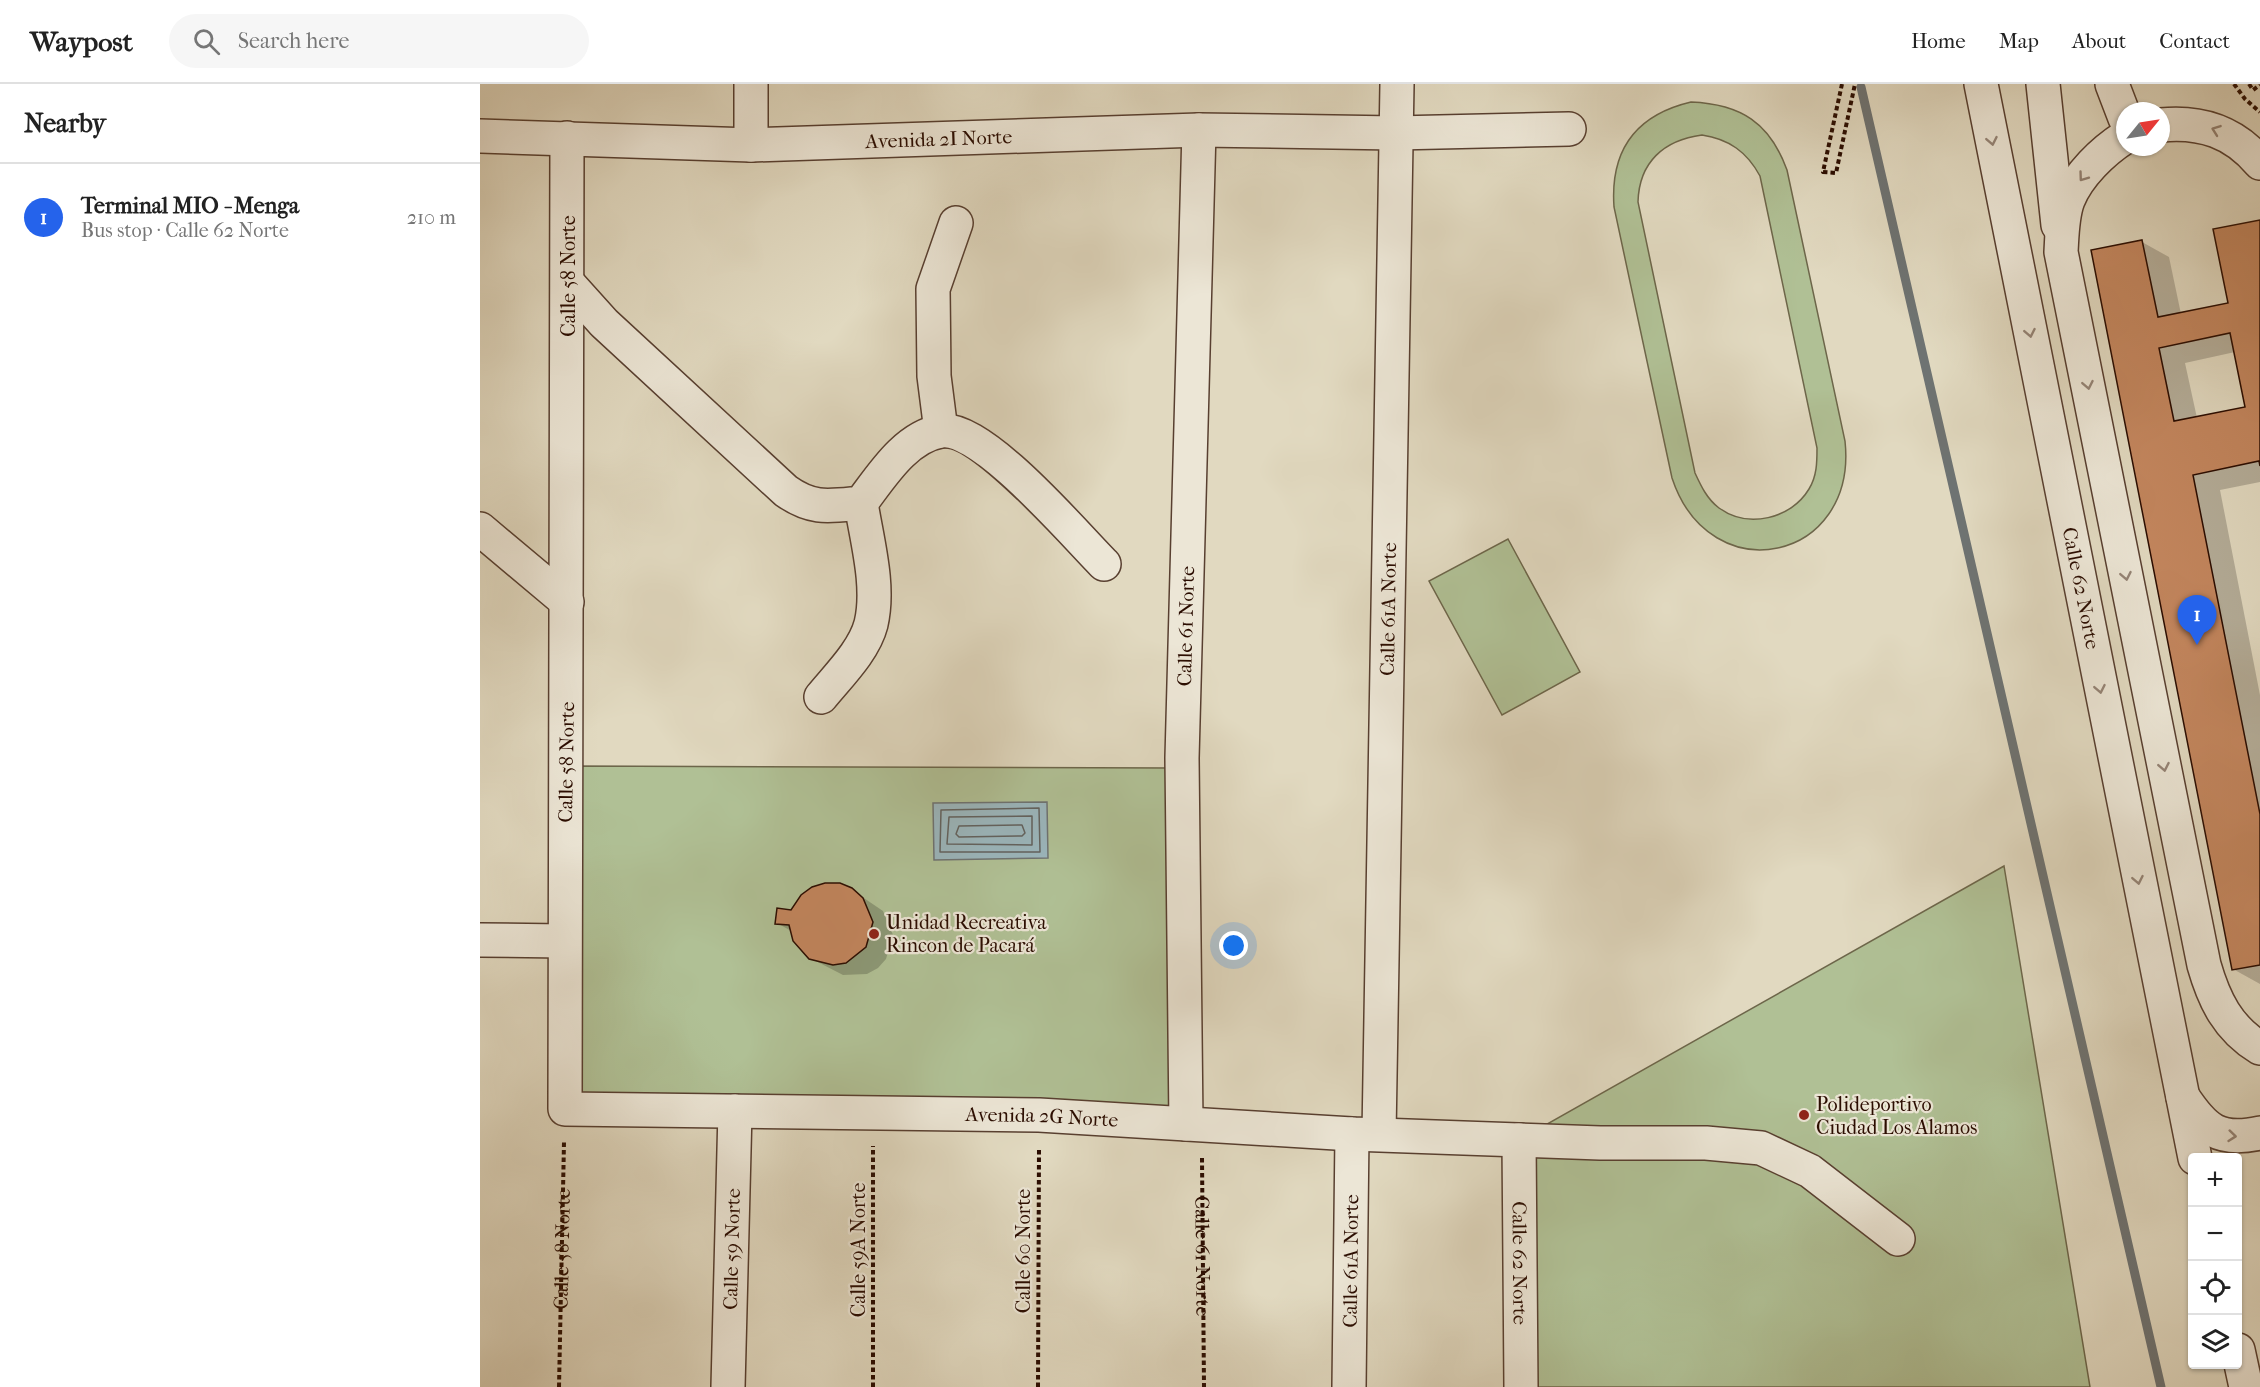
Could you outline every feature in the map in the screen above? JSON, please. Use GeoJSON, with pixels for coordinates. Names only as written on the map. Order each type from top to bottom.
{"type":"FeatureCollection","features":[{"type":"Feature","properties":{"kind":"street"},"geometry":{"type":"LineString","coordinates":[[751,84],[751,145]]}},
{"type":"Feature","properties":{"kind":"street","name":"Calle 61A Norte"},"geometry":{"type":"LineString","coordinates":[[1348,1387],[1365,1134],[1397,84]]}},
{"type":"Feature","properties":{"kind":"street","name":"Calle 62 Norte"},"geometry":{"type":"LineString","coordinates":[[1981,84],[2180,1093],[2194,1153]]}},
{"type":"Feature","properties":{"kind":"street"},"geometry":{"type":"LineString","coordinates":[[2043,84],[2061,252],[2204,965],[2212,994],[2224,1014],[2240,1035],[2260,1048]]}},
{"type":"Feature","properties":{"kind":"street"},"geometry":{"type":"LineString","coordinates":[[2112,84],[2119,102]]}},
{"type":"Feature","properties":{"kind":"street"},"geometry":{"type":"LineString","coordinates":[[2126,84],[2127,102]]}},
{"type":"Feature","properties":{"kind":"street"},"geometry":{"type":"LineString","coordinates":[[2170,125],[2211,127],[2240,142],[2260,164]]}},
{"type":"Feature","properties":{"kind":"street","name":"Avenida 2I Norte"},"geometry":{"type":"LineString","coordinates":[[480,136],[751,145],[1199,130],[1396,133],[1569,129]]}},
{"type":"Feature","properties":{"kind":"street","name":"Calle 61 Norte"},"geometry":{"type":"LineString","coordinates":[[1194,1124],[1182,758],[1199,130]]}},
{"type":"Feature","properties":{"kind":"street","name":"Calle 58 Norte"},"geometry":{"type":"LineString","coordinates":[[565,1109],[567,138]]}},
{"type":"Feature","properties":{"kind":"street"},"geometry":{"type":"LineString","coordinates":[[2061,252],[2063,222],[2068,199],[2096,160],[2116,144]]}},
{"type":"Feature","properties":{"kind":"street"},"geometry":{"type":"LineString","coordinates":[[941,431],[934,376],[933,289],[956,223]]}},
{"type":"Feature","properties":{"kind":"street"},"geometry":{"type":"LineString","coordinates":[[568,283],[604,323],[786,491],[804,503],[824,506],[861,503]]}},
{"type":"Feature","properties":{"kind":"street"},"geometry":{"type":"LineString","coordinates":[[821,697],[856,652],[871,625],[874,590],[861,503],[893,461],[917,442],[941,431],[962,434],[993,452],[1104,564]]}},
{"type":"Feature","properties":{"kind":"street"},"geometry":{"type":"LineString","coordinates":[[480,529],[567,602]]}},
{"type":"Feature","properties":{"kind":"street"},"geometry":{"type":"LineString","coordinates":[[480,940],[564,941]]}},
{"type":"Feature","properties":{"kind":"street"},"geometry":{"type":"LineString","coordinates":[[2180,1093],[2204,1125],[2218,1134],[2236,1138],[2260,1133]]}},
{"type":"Feature","properties":{"kind":"street","name":"Avenida 2G Norte"},"geometry":{"type":"LineString","coordinates":[[565,1109],[1039,1115],[1365,1134],[1519,1140],[1706,1143],[1761,1148],[1810,1171],[1898,1239]]}},
{"type":"Feature","properties":{"kind":"street","name":"Calle 59 Norte"},"geometry":{"type":"LineString","coordinates":[[728,1387],[735,1111]]}},
{"type":"Feature","properties":{"kind":"street","name":"Calle 62 Norte"},"geometry":{"type":"LineString","coordinates":[[1519,1140],[1521,1387]]}},
{"type":"Feature","properties":{"kind":"street"},"geometry":{"type":"LineString","coordinates":[[2242,1368],[2246,1387]]}},
{"type":"Feature","properties":{"kind":"path"},"geometry":{"type":"LineString","coordinates":[[1842,84],[1823,172],[1836,173],[1855,84]]}},
{"type":"Feature","properties":{"kind":"path"},"geometry":{"type":"LineString","coordinates":[[2234,84],[2244,99],[2260,112]]}},
{"type":"Feature","properties":{"kind":"path"},"geometry":{"type":"LineString","coordinates":[[2249,84],[2253,90],[2260,85]]}},
{"type":"Feature","properties":{"kind":"path","name":"Calle 58 Norte"},"geometry":{"type":"LineString","coordinates":[[559,1387],[565,1109]]}},
{"type":"Feature","properties":{"kind":"path","name":"Calle 59A Norte"},"geometry":{"type":"LineString","coordinates":[[873,1112],[873,1387]]}},
{"type":"Feature","properties":{"kind":"path","name":"Calle 60 Norte"},"geometry":{"type":"LineString","coordinates":[[1038,1387],[1039,1115]]}},
{"type":"Feature","properties":{"kind":"path","name":"Calle 61 Norte"},"geometry":{"type":"LineString","coordinates":[[1194,1124],[1204,1387]]}},
{"type":"Feature","properties":{"kind":"green space"},"geometry":{"type":"Polygon","coordinates":[[[1691,102],[1725,107],[1739,112],[1762,128],[1772,140],[1787,170],[1845,441],[1843,482],[1829,514],[1806,536],[1778,548],[1747,549],[1717,538],[1691,514],[1672,478],[1614,207],[1614,187],[1622,152],[1630,138],[1655,116],[1691,102]],[[1702,135],[1688,138],[1676,142],[1656,155],[1643,175],[1638,202],[1695,473],[1708,496],[1719,508],[1743,518],[1768,518],[1791,508],[1809,489],[1817,464],[1817,448],[1760,176],[1749,160],[1736,148],[1702,135]]]}},
{"type":"Feature","properties":{"kind":"green space"},"geometry":{"type":"Polygon","coordinates":[[[1508,539],[1580,672],[1502,715],[1429,581],[1508,539]]]}},
{"type":"Feature","properties":{"kind":"green space","name":"Unidad Recreativa Rincon de Pacará"},"geometry":{"type":"Polygon","coordinates":[[[573,766],[1172,768],[1173,1113],[576,1099],[573,766]]]}},
{"type":"Feature","properties":{"kind":"green space","name":"Polideportivo Ciudad Los Alamos"},"geometry":{"type":"Polygon","coordinates":[[[2004,866],[2090,1387],[1521,1387],[1519,1140],[2004,866]]]}},
{"type":"Feature","properties":{"kind":"water"},"geometry":{"type":"Polygon","coordinates":[[[1047,802],[1048,858],[934,860],[933,803],[1047,802]]]}},
{"type":"Feature","properties":{"kind":"building"},"geometry":{"type":"Polygon","coordinates":[[[2260,220],[2260,466],[2259,461],[2193,475],[2260,814],[2260,965],[2232,970],[2091,250],[2142,240],[2158,317],[2228,303],[2213,229],[2260,220]],[[2230,333],[2159,348],[2174,421],[2245,407],[2230,333]]]}},
{"type":"Feature","properties":{"kind":"building"},"geometry":{"type":"Polygon","coordinates":[[[825,883],[840,883],[852,888],[863,898],[873,922],[866,947],[846,963],[833,965],[809,959],[793,941],[789,925],[775,924],[777,908],[791,910],[801,895],[812,887],[825,883]]]}},
{"type":"Feature","properties":{"kind":"waterway"},"geometry":{"type":"LineString","coordinates":[[1861,87],[2161,1387]]}},
{"type":"Feature","properties":{"kind":"place","name":"Terminal MIO - Menga"},"geometry":{"type":"Point","coordinates":[2197,645]}},
{"type":"Feature","properties":{"kind":"place","name":"Unidad Recreativa Rincon de Pacará"},"geometry":{"type":"Point","coordinates":[874,934]}},
{"type":"Feature","properties":{"kind":"place","name":"Polideportivo Ciudad Los Alamos"},"geometry":{"type":"Point","coordinates":[1804,1115]}}]}
